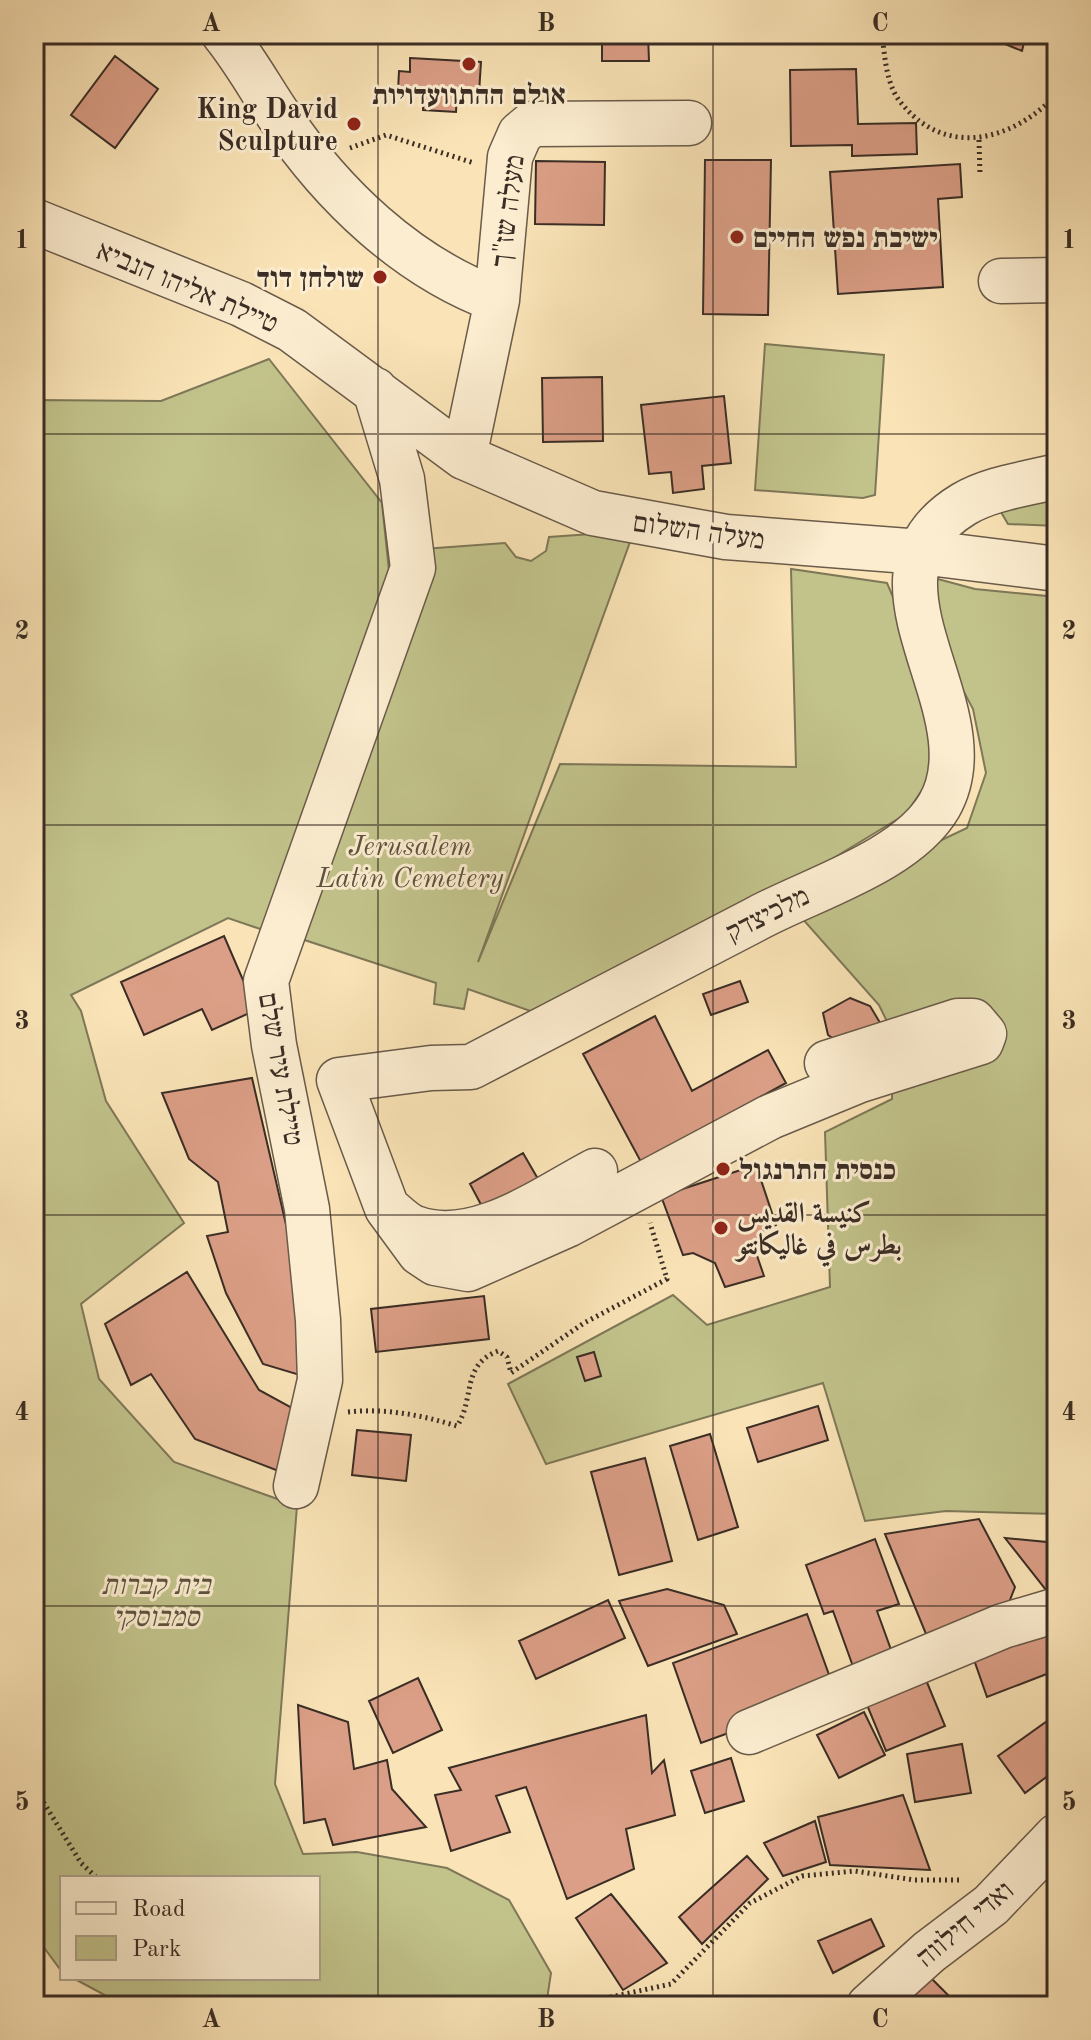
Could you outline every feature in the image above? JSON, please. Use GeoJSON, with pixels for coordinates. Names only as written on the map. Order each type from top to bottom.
{"type":"FeatureCollection","features":[{"type":"Feature","properties":{"kind":"street"},"geometry":{"type":"LineString","coordinates":[[224,34],[247,62],[279,116],[354,210],[459,286],[497,300]]}},
{"type":"Feature","properties":{"kind":"street","name":"מעלה שז\"ך"},"geometry":{"type":"LineString","coordinates":[[464,457],[497,300],[510,157],[520,134],[532,124],[689,123]]}},
{"type":"Feature","properties":{"kind":"street","name":"טיילת אליהו הנביא"},"geometry":{"type":"LineString","coordinates":[[34,221],[241,304],[292,330],[375,390]]}},
{"type":"Feature","properties":{"kind":"street"},"geometry":{"type":"LineString","coordinates":[[1001,281],[1057,280]]}},
{"type":"Feature","properties":{"kind":"street","name":"מעלה השלום"},"geometry":{"type":"LineString","coordinates":[[375,390],[417,425],[464,457],[593,513],[726,537],[921,552],[1057,569]]}},
{"type":"Feature","properties":{"kind":"street","name":"טיילת עיר שלם"},"geometry":{"type":"LineString","coordinates":[[296,1486],[320,1380],[318,1320],[307,1209],[274,1045],[266,981],[413,568],[402,479],[375,390]]}},
{"type":"Feature","properties":{"kind":"street"},"geometry":{"type":"LineString","coordinates":[[921,552],[928,534],[963,505],[985,495],[1057,476]]}},
{"type":"Feature","properties":{"kind":"street","name":"מלכיצדק"},"geometry":{"type":"LineString","coordinates":[[387,1208],[339,1080],[431,1068],[471,1067],[797,897],[872,863],[922,829],[940,804],[949,771],[950,726],[919,627],[915,594],[921,552]]}},
{"type":"Feature","properties":{"kind":"street"},"geometry":{"type":"LineString","coordinates":[[387,1208],[420,1253],[435,1263],[468,1269],[567,1225],[770,1117],[860,1080],[981,1042],[984,1034],[973,1021],[958,1021],[941,1029],[827,1063]]}},
{"type":"Feature","properties":{"kind":"street"},"geometry":{"type":"LineString","coordinates":[[387,1208],[413,1228],[429,1231],[488,1226],[595,1171]]}},
{"type":"Feature","properties":{"kind":"street"},"geometry":{"type":"LineString","coordinates":[[749,1732],[1003,1626],[1057,1610]]}},
{"type":"Feature","properties":{"kind":"street","name":"ואדי חילווה"},"geometry":{"type":"LineString","coordinates":[[869,2006],[929,1952],[991,1905],[1057,1836]]}},
{"type":"Feature","properties":{"kind":"path"},"geometry":{"type":"LineString","coordinates":[[882,34],[890,80],[902,104],[934,131],[979,140],[1019,125],[1057,94]]}},
{"type":"Feature","properties":{"kind":"path"},"geometry":{"type":"LineString","coordinates":[[343,151],[386,135],[476,164],[510,157]]}},
{"type":"Feature","properties":{"kind":"path"},"geometry":{"type":"LineString","coordinates":[[979,140],[980,175]]}},
{"type":"Feature","properties":{"kind":"path"},"geometry":{"type":"LineString","coordinates":[[347,1412],[375,1409],[425,1416],[457,1426],[465,1413],[471,1372],[485,1356],[498,1351],[507,1357],[511,1373],[584,1323],[667,1279],[638,1185]]}},
{"type":"Feature","properties":{"kind":"path"},"geometry":{"type":"LineString","coordinates":[[34,1787],[81,1863],[95,1876]]}},
{"type":"Feature","properties":{"kind":"path"},"geometry":{"type":"LineString","coordinates":[[569,2006],[671,1984],[750,1903],[802,1876],[855,1871],[914,1880],[1016,1880]]}},
{"type":"Feature","properties":{"kind":"green space"},"geometry":{"type":"Polygon","coordinates":[[[765,344],[884,355],[875,495],[863,498],[755,490],[765,344]]]}},
{"type":"Feature","properties":{"kind":"green space","name":"בית קברות סמבוסקי"},"geometry":{"type":"Polygon","coordinates":[[[269,359],[382,503],[390,581],[266,931],[228,918],[71,995],[81,1011],[106,1101],[184,1223],[81,1304],[99,1379],[174,1462],[297,1506],[275,1784],[303,1854],[357,1852],[447,1868],[509,1900],[551,1973],[546,2006],[125,2006],[77,1980],[320,1980],[320,1876],[60,1876],[60,1969],[34,1934],[34,400],[161,401],[269,359]]]}},
{"type":"Feature","properties":{"kind":"green space"},"geometry":{"type":"Polygon","coordinates":[[[1057,491],[1057,526],[1008,524],[998,507],[1057,491]]]}},
{"type":"Feature","properties":{"kind":"green space","name":"Jerusalem Latin Cemetery"},"geometry":{"type":"Polygon","coordinates":[[[634,531],[478,962],[560,764],[796,767],[791,569],[887,583],[911,639],[931,706],[930,778],[906,814],[804,876],[536,1013],[468,989],[464,1009],[434,1004],[436,983],[280,932],[423,549],[505,543],[516,557],[531,561],[546,551],[549,537],[634,531]]]}},
{"type":"Feature","properties":{"kind":"green space"},"geometry":{"type":"Polygon","coordinates":[[[934,578],[975,589],[1057,597],[1057,1514],[946,1511],[865,1521],[823,1383],[546,1464],[508,1384],[673,1295],[707,1325],[830,1287],[825,1132],[892,1099],[893,1034],[879,1005],[800,916],[893,863],[967,828],[986,773],[973,709],[939,645],[934,578]]]}},
{"type":"Feature","properties":{"kind":"building"},"geometry":{"type":"Polygon","coordinates":[[[386,34],[417,34],[417,41],[401,43],[386,34]]]}},
{"type":"Feature","properties":{"kind":"building"},"geometry":{"type":"Polygon","coordinates":[[[417,34],[648,34],[649,61],[602,61],[602,37],[417,41],[417,34]]]}},
{"type":"Feature","properties":{"kind":"building"},"geometry":{"type":"Polygon","coordinates":[[[981,34],[1026,34],[1022,51],[981,34]]]}},
{"type":"Feature","properties":{"kind":"building"},"geometry":{"type":"Polygon","coordinates":[[[115,56],[158,89],[115,148],[71,115],[115,56]]]}},
{"type":"Feature","properties":{"kind":"building"},"geometry":{"type":"Polygon","coordinates":[[[410,58],[481,62],[479,93],[457,92],[456,112],[423,110],[424,93],[398,91],[399,71],[410,72],[410,58]]]}},
{"type":"Feature","properties":{"kind":"building"},"geometry":{"type":"Polygon","coordinates":[[[856,69],[858,124],[916,123],[917,154],[852,156],[852,145],[791,146],[790,70],[856,69]]]}},
{"type":"Feature","properties":{"kind":"building","name":"ישיבת נפש החיים"},"geometry":{"type":"Polygon","coordinates":[[[705,160],[771,160],[768,315],[703,314],[705,160]]]}},
{"type":"Feature","properties":{"kind":"building"},"geometry":{"type":"Polygon","coordinates":[[[536,161],[605,162],[604,225],[535,224],[536,161]]]}},
{"type":"Feature","properties":{"kind":"building"},"geometry":{"type":"Polygon","coordinates":[[[960,164],[962,197],[938,199],[943,287],[838,294],[830,172],[960,164]]]}},
{"type":"Feature","properties":{"kind":"building"},"geometry":{"type":"Polygon","coordinates":[[[602,377],[603,441],[543,442],[542,378],[602,377]]]}},
{"type":"Feature","properties":{"kind":"building"},"geometry":{"type":"Polygon","coordinates":[[[724,396],[731,463],[702,466],[704,489],[673,493],[671,472],[649,474],[641,405],[724,396]]]}},
{"type":"Feature","properties":{"kind":"building"},"geometry":{"type":"Polygon","coordinates":[[[224,936],[256,1010],[212,1030],[202,1009],[144,1035],[121,982],[224,936]]]}},
{"type":"Feature","properties":{"kind":"building"},"geometry":{"type":"Polygon","coordinates":[[[740,981],[748,1002],[711,1015],[703,994],[740,981]]]}},
{"type":"Feature","properties":{"kind":"building"},"geometry":{"type":"Polygon","coordinates":[[[850,998],[870,1006],[885,1031],[847,1048],[828,1035],[823,1013],[850,998]]]}},
{"type":"Feature","properties":{"kind":"building"},"geometry":{"type":"Polygon","coordinates":[[[655,1016],[692,1091],[768,1050],[786,1083],[641,1162],[583,1054],[655,1016]]]}},
{"type":"Feature","properties":{"kind":"building"},"geometry":{"type":"Polygon","coordinates":[[[252,1078],[297,1272],[303,1376],[263,1364],[226,1293],[207,1236],[228,1232],[218,1182],[189,1159],[162,1093],[252,1078]]]}},
{"type":"Feature","properties":{"kind":"building"},"geometry":{"type":"Polygon","coordinates":[[[523,1153],[538,1179],[485,1212],[470,1184],[523,1153]]]}},
{"type":"Feature","properties":{"kind":"building","name":"كنيسة القديس بطرس في غاليكانتو"},"geometry":{"type":"Polygon","coordinates":[[[756,1165],[776,1225],[764,1230],[753,1244],[764,1276],[725,1287],[715,1263],[693,1253],[683,1255],[661,1196],[756,1165]]]}},
{"type":"Feature","properties":{"kind":"building"},"geometry":{"type":"Polygon","coordinates":[[[187,1272],[259,1390],[294,1409],[284,1473],[195,1439],[151,1374],[131,1385],[105,1324],[187,1272]]]}},
{"type":"Feature","properties":{"kind":"building"},"geometry":{"type":"Polygon","coordinates":[[[484,1296],[489,1339],[376,1352],[371,1309],[484,1296]]]}},
{"type":"Feature","properties":{"kind":"building"},"geometry":{"type":"Polygon","coordinates":[[[594,1352],[601,1376],[585,1381],[577,1357],[594,1352]]]}},
{"type":"Feature","properties":{"kind":"building"},"geometry":{"type":"Polygon","coordinates":[[[818,1406],[828,1440],[758,1462],[747,1428],[818,1406]]]}},
{"type":"Feature","properties":{"kind":"building"},"geometry":{"type":"Polygon","coordinates":[[[357,1430],[411,1435],[406,1481],[352,1475],[357,1430]]]}},
{"type":"Feature","properties":{"kind":"building"},"geometry":{"type":"Polygon","coordinates":[[[710,1434],[738,1527],[698,1540],[670,1446],[710,1434]]]}},
{"type":"Feature","properties":{"kind":"building"},"geometry":{"type":"Polygon","coordinates":[[[645,1458],[672,1561],[619,1575],[591,1472],[645,1458]]]}},
{"type":"Feature","properties":{"kind":"building"},"geometry":{"type":"Polygon","coordinates":[[[979,1519],[1015,1587],[1008,1605],[926,1634],[885,1534],[979,1519]]]}},
{"type":"Feature","properties":{"kind":"building"},"geometry":{"type":"Polygon","coordinates":[[[1005,1538],[1057,1543],[1057,1596],[1050,1595],[1005,1538]]]}},
{"type":"Feature","properties":{"kind":"building"},"geometry":{"type":"Polygon","coordinates":[[[875,1539],[899,1604],[877,1611],[894,1658],[855,1672],[833,1611],[824,1614],[806,1565],[875,1539]]]}},
{"type":"Feature","properties":{"kind":"building"},"geometry":{"type":"Polygon","coordinates":[[[667,1589],[724,1605],[737,1634],[648,1666],[619,1601],[667,1589]]]}},
{"type":"Feature","properties":{"kind":"building"},"geometry":{"type":"Polygon","coordinates":[[[608,1600],[625,1638],[536,1679],[519,1641],[608,1600]]]}},
{"type":"Feature","properties":{"kind":"building"},"geometry":{"type":"Polygon","coordinates":[[[807,1614],[836,1694],[701,1743],[673,1663],[807,1614]]]}},
{"type":"Feature","properties":{"kind":"building"},"geometry":{"type":"Polygon","coordinates":[[[1057,1624],[1057,1670],[987,1697],[972,1654],[1057,1624]]]}},
{"type":"Feature","properties":{"kind":"building"},"geometry":{"type":"Polygon","coordinates":[[[418,1678],[442,1730],[393,1753],[369,1701],[418,1678]]]}},
{"type":"Feature","properties":{"kind":"building"},"geometry":{"type":"Polygon","coordinates":[[[926,1680],[945,1726],[886,1751],[867,1705],[926,1680]]]}},
{"type":"Feature","properties":{"kind":"building"},"geometry":{"type":"Polygon","coordinates":[[[298,1705],[348,1722],[354,1769],[387,1760],[392,1789],[426,1827],[333,1845],[325,1819],[304,1823],[298,1705]]]}},
{"type":"Feature","properties":{"kind":"building"},"geometry":{"type":"Polygon","coordinates":[[[864,1712],[885,1755],[839,1778],[817,1735],[864,1712]]]}},
{"type":"Feature","properties":{"kind":"building"},"geometry":{"type":"Polygon","coordinates":[[[1057,1714],[1057,1769],[1025,1793],[998,1756],[1057,1714]]]}},
{"type":"Feature","properties":{"kind":"building"},"geometry":{"type":"Polygon","coordinates":[[[646,1715],[652,1773],[664,1760],[675,1815],[626,1829],[634,1869],[567,1899],[526,1787],[496,1796],[510,1832],[451,1851],[435,1795],[461,1790],[449,1768],[646,1715]]]}},
{"type":"Feature","properties":{"kind":"building"},"geometry":{"type":"Polygon","coordinates":[[[962,1744],[971,1793],[915,1802],[907,1754],[962,1744]]]}},
{"type":"Feature","properties":{"kind":"building"},"geometry":{"type":"Polygon","coordinates":[[[731,1758],[744,1801],[705,1813],[691,1771],[731,1758]]]}},
{"type":"Feature","properties":{"kind":"building"},"geometry":{"type":"Polygon","coordinates":[[[903,1795],[930,1870],[830,1865],[818,1817],[903,1795]]]}},
{"type":"Feature","properties":{"kind":"building"},"geometry":{"type":"Polygon","coordinates":[[[815,1821],[826,1862],[783,1876],[764,1843],[815,1821]]]}},
{"type":"Feature","properties":{"kind":"building"},"geometry":{"type":"Polygon","coordinates":[[[747,1856],[768,1879],[702,1944],[679,1917],[747,1856]]]}},
{"type":"Feature","properties":{"kind":"building"},"geometry":{"type":"Polygon","coordinates":[[[611,1894],[667,1963],[623,1990],[576,1918],[611,1894]]]}},
{"type":"Feature","properties":{"kind":"building"},"geometry":{"type":"Polygon","coordinates":[[[871,1919],[884,1946],[833,1973],[818,1941],[871,1919]]]}},
{"type":"Feature","properties":{"kind":"building"},"geometry":{"type":"Polygon","coordinates":[[[930,1977],[959,2006],[902,2006],[930,1977]]]}},
{"type":"Feature","properties":{"kind":"place","name":"אולם ההתוועדויות"},"geometry":{"type":"Point","coordinates":[469,64]}},
{"type":"Feature","properties":{"kind":"place","name":"King David Sculpture"},"geometry":{"type":"Point","coordinates":[354,124]}},
{"type":"Feature","properties":{"kind":"place","name":"ישיבת נפש החיים"},"geometry":{"type":"Point","coordinates":[737,237]}},
{"type":"Feature","properties":{"kind":"place","name":"שולחן דוד"},"geometry":{"type":"Point","coordinates":[380,277]}},
{"type":"Feature","properties":{"kind":"place","name":"כנסית התרנגול"},"geometry":{"type":"Point","coordinates":[723,1169]}},
{"type":"Feature","properties":{"kind":"place","name":"كنيسة القديس بطرس في غاليكانتو"},"geometry":{"type":"Point","coordinates":[721,1228]}}]}
